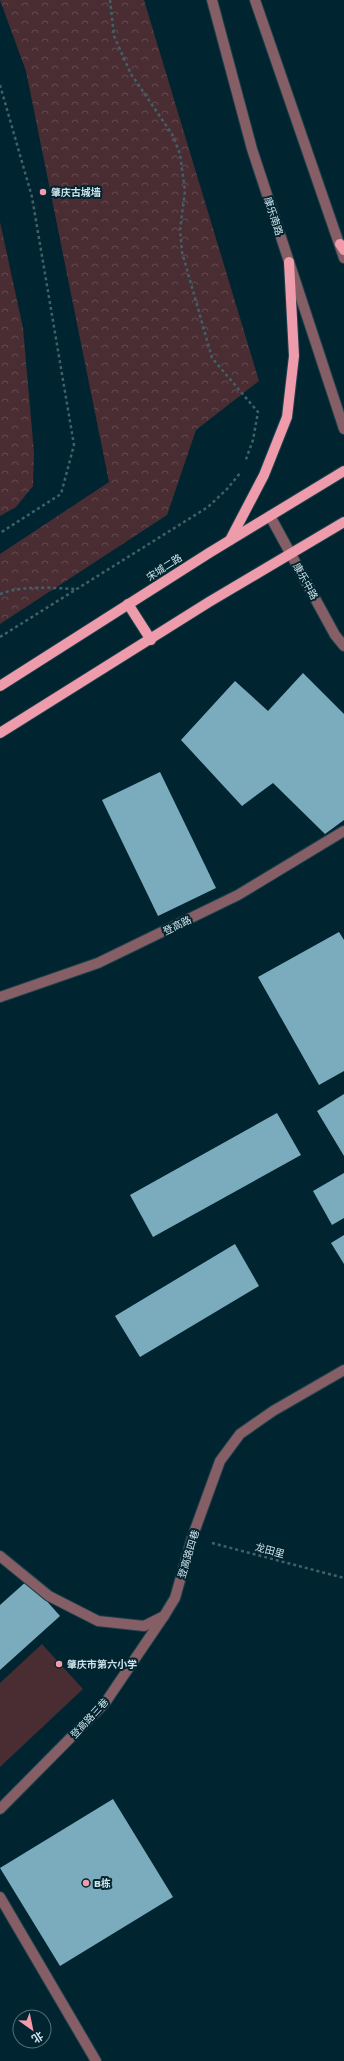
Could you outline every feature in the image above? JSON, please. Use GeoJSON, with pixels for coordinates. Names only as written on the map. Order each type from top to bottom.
{"type":"FeatureCollection","features":[{"type":"Feature","properties":{"kind":"main road"},"geometry":{"type":"LineString","coordinates":[[230,540],[264,475],[287,418],[294,356],[289,262]]}},
{"type":"Feature","properties":{"kind":"main road","name":"宋城二路"},"geometry":{"type":"LineString","coordinates":[[0,686],[230,540],[344,471]]}},
{"type":"Feature","properties":{"kind":"main road"},"geometry":{"type":"LineString","coordinates":[[0,733],[291,553],[344,522]]}},
{"type":"Feature","properties":{"kind":"main road"},"geometry":{"type":"LineString","coordinates":[[128,604],[151,640]]}},
{"type":"Feature","properties":{"kind":"street","name":"康乐南路"},"geometry":{"type":"LineString","coordinates":[[212,0],[252,149],[344,429]]}},
{"type":"Feature","properties":{"kind":"street"},"geometry":{"type":"LineString","coordinates":[[255,0],[342,247],[344,258]]}},
{"type":"Feature","properties":{"kind":"street","name":"康乐中路"},"geometry":{"type":"LineString","coordinates":[[270,516],[335,635],[344,646]]}},
{"type":"Feature","properties":{"kind":"street","name":"登高路"},"geometry":{"type":"LineString","coordinates":[[0,997],[98,963],[238,894],[344,832]]}},
{"type":"Feature","properties":{"kind":"street","name":"登高路四巷"},"geometry":{"type":"LineString","coordinates":[[164,1616],[175,1598],[192,1538],[220,1461],[240,1434],[273,1411],[344,1370]]}},
{"type":"Feature","properties":{"kind":"street"},"geometry":{"type":"LineString","coordinates":[[0,1556],[49,1596],[98,1621],[144,1626],[164,1616]]}},
{"type":"Feature","properties":{"kind":"street","name":"登高路三巷"},"geometry":{"type":"LineString","coordinates":[[0,1809],[105,1703],[164,1616]]}},
{"type":"Feature","properties":{"kind":"street"},"geometry":{"type":"LineString","coordinates":[[0,1897],[96,2061]]}},
{"type":"Feature","properties":{"kind":"path"},"geometry":{"type":"LineString","coordinates":[[110,0],[114,36],[131,74],[172,134],[180,154],[185,192],[180,230],[182,252],[212,358],[258,412],[253,440],[245,463]]}},
{"type":"Feature","properties":{"kind":"path"},"geometry":{"type":"LineString","coordinates":[[0,85],[32,197],[74,445],[61,494],[0,533]]}},
{"type":"Feature","properties":{"kind":"path"},"geometry":{"type":"LineString","coordinates":[[0,637],[208,507],[227,489],[243,470]]}},
{"type":"Feature","properties":{"kind":"path"},"geometry":{"type":"LineString","coordinates":[[0,594],[9,591],[37,588],[76,589]]}},
{"type":"Feature","properties":{"kind":"path","name":"龙田里"},"geometry":{"type":"LineString","coordinates":[[192,1538],[344,1578]]}},
{"type":"Feature","properties":{"kind":"green space"},"geometry":{"type":"Polygon","coordinates":[[[0,0],[144,0],[259,381],[196,430],[167,515],[0,624],[0,554],[109,482],[26,71],[0,0]]]}},
{"type":"Feature","properties":{"kind":"green space"},"geometry":{"type":"Polygon","coordinates":[[[0,222],[23,328],[34,453],[33,486],[16,507],[0,516],[0,222]]]}},
{"type":"Feature","properties":{"kind":"green space"},"geometry":{"type":"Polygon","coordinates":[[[42,1644],[83,1689],[0,1767],[0,1683],[42,1644]]]}},
{"type":"Feature","properties":{"kind":"building"},"geometry":{"type":"Polygon","coordinates":[[[303,673],[344,714],[344,820],[325,834],[273,783],[242,806],[181,740],[235,681],[268,711],[303,673]]]}},
{"type":"Feature","properties":{"kind":"building"},"geometry":{"type":"Polygon","coordinates":[[[160,772],[216,888],[158,916],[102,800],[160,772]]]}},
{"type":"Feature","properties":{"kind":"building"},"geometry":{"type":"Polygon","coordinates":[[[339,932],[344,940],[344,1071],[319,1085],[258,977],[339,932]]]}},
{"type":"Feature","properties":{"kind":"building"},"geometry":{"type":"Polygon","coordinates":[[[344,1094],[344,1156],[317,1111],[344,1094]]]}},
{"type":"Feature","properties":{"kind":"building"},"geometry":{"type":"Polygon","coordinates":[[[277,1113],[301,1155],[153,1237],[130,1195],[277,1113]]]}},
{"type":"Feature","properties":{"kind":"building"},"geometry":{"type":"Polygon","coordinates":[[[344,1173],[344,1218],[332,1225],[313,1191],[344,1173]]]}},
{"type":"Feature","properties":{"kind":"building"},"geometry":{"type":"Polygon","coordinates":[[[344,1235],[344,1264],[331,1243],[344,1235]]]}},
{"type":"Feature","properties":{"kind":"building"},"geometry":{"type":"Polygon","coordinates":[[[235,1244],[259,1286],[140,1357],[115,1316],[235,1244]]]}},
{"type":"Feature","properties":{"kind":"building"},"geometry":{"type":"Polygon","coordinates":[[[28,1580],[60,1616],[0,1670],[0,1605],[28,1580]]]}},
{"type":"Feature","properties":{"kind":"building","name":"B栋"},"geometry":{"type":"Polygon","coordinates":[[[113,1799],[173,1897],[60,1966],[0,1868],[113,1799]]]}},
{"type":"Feature","properties":{"kind":"place","name":"肇庆古城墙"},"geometry":{"type":"Point","coordinates":[43,192]}},
{"type":"Feature","properties":{"kind":"place","name":"肇庆市第六小学"},"geometry":{"type":"Point","coordinates":[59,1664]}},
{"type":"Feature","properties":{"kind":"place","name":"B栋"},"geometry":{"type":"Point","coordinates":[86,1883]}}]}
